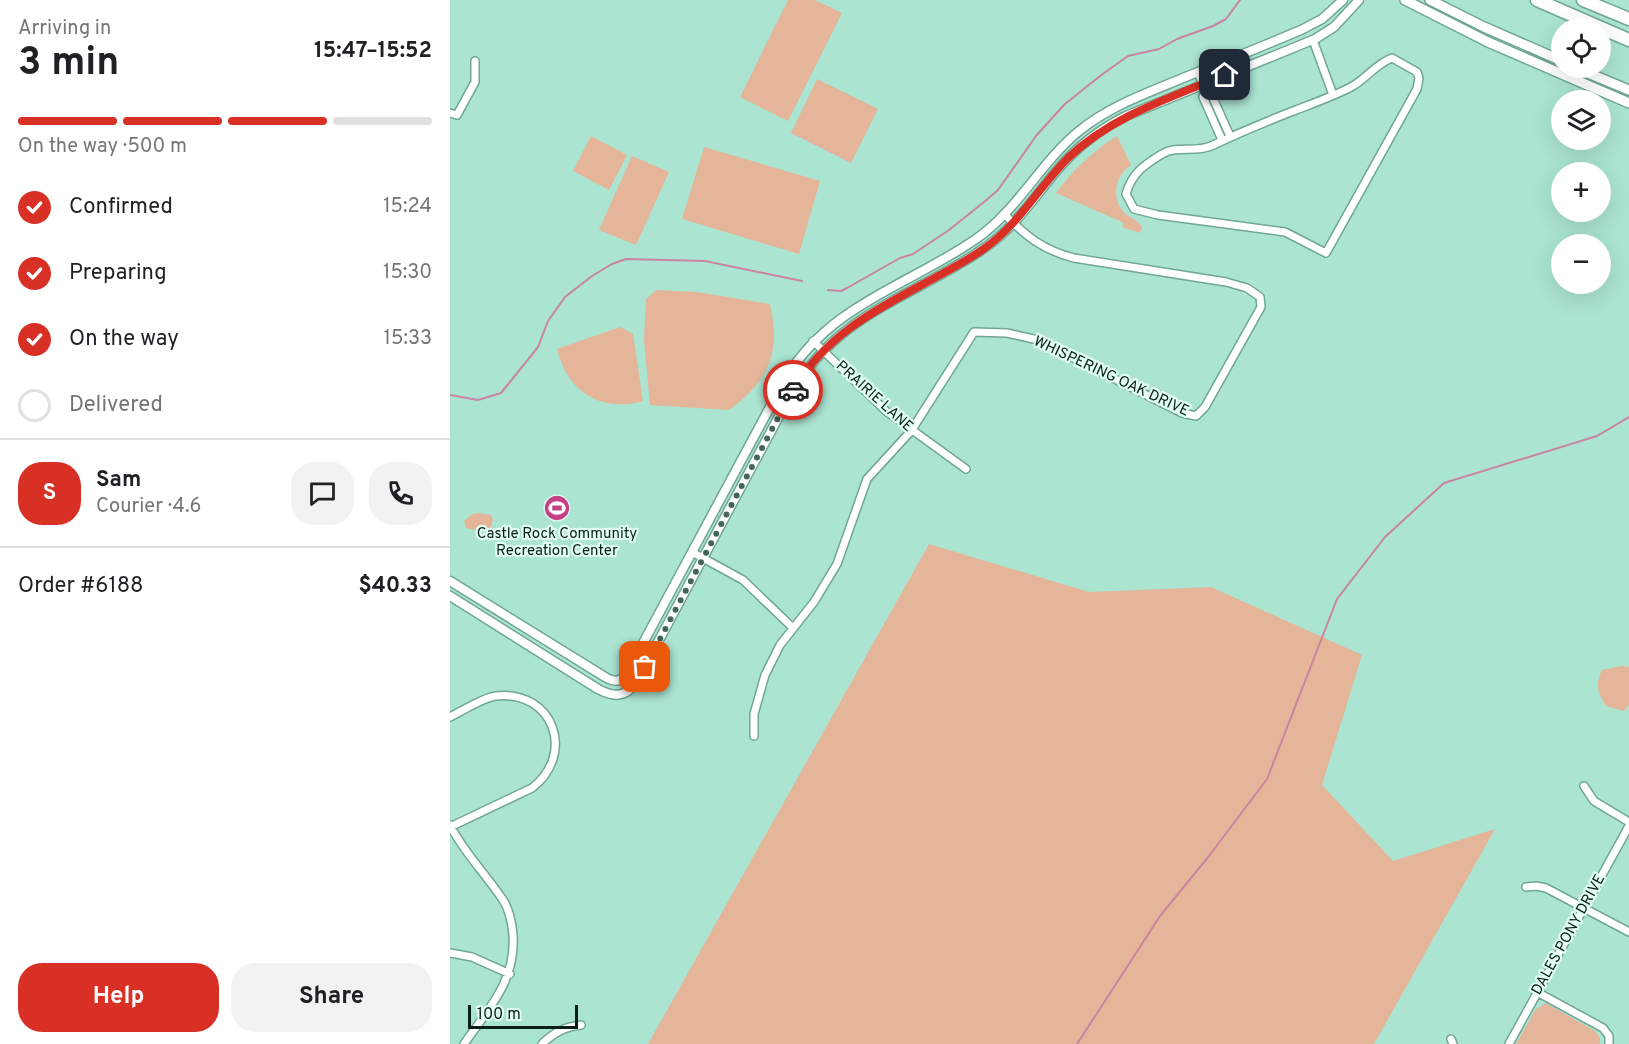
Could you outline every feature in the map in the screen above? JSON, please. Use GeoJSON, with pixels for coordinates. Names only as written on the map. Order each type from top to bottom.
{"type":"FeatureCollection","features":[{"type":"Feature","properties":{"kind":"highway"},"geometry":{"type":"LineString","coordinates":[[1537,0],[1629,40]]}},
{"type":"Feature","properties":{"kind":"highway"},"geometry":{"type":"LineString","coordinates":[[1583,0],[1629,19]]}},
{"type":"Feature","properties":{"kind":"main road"},"geometry":{"type":"LineString","coordinates":[[1405,0],[1480,38],[1629,103]]}},
{"type":"Feature","properties":{"kind":"main road"},"geometry":{"type":"LineString","coordinates":[[1430,0],[1551,56]]}},
{"type":"Feature","properties":{"kind":"main road"},"geometry":{"type":"LineString","coordinates":[[1600,78],[1629,90]]}},
{"type":"Feature","properties":{"kind":"street"},"geometry":{"type":"LineString","coordinates":[[450,581],[604,677],[618,681],[627,674],[784,380],[803,352],[813,342],[839,318],[962,248],[988,230],[1053,156],[1089,123],[1131,100],[1313,24],[1329,14],[1343,0]]}},
{"type":"Feature","properties":{"kind":"street"},"geometry":{"type":"LineString","coordinates":[[450,596],[598,689],[612,696],[629,691],[636,683],[792,392],[822,350],[861,319],[983,250],[1013,223],[1066,160],[1096,135],[1126,116],[1204,87],[1313,40],[1334,27],[1359,0]]}},
{"type":"Feature","properties":{"kind":"street"},"geometry":{"type":"LineString","coordinates":[[1313,40],[1333,95]]}},
{"type":"Feature","properties":{"kind":"street"},"geometry":{"type":"LineString","coordinates":[[1392,58],[1417,72],[1419,78],[1418,89],[1326,253],[1285,232],[1158,215],[1134,209],[1126,194],[1131,179],[1145,165],[1164,152],[1177,148],[1208,147],[1333,95],[1352,86],[1385,60],[1392,58]]}},
{"type":"Feature","properties":{"kind":"street"},"geometry":{"type":"LineString","coordinates":[[450,113],[457,115],[475,82],[475,61]]}},
{"type":"Feature","properties":{"kind":"street"},"geometry":{"type":"LineString","coordinates":[[1198,72],[1230,136]]}},
{"type":"Feature","properties":{"kind":"street"},"geometry":{"type":"LineString","coordinates":[[1204,87],[1203,97],[1222,140]]}},
{"type":"Feature","properties":{"kind":"street","name":"WHISPERING OAK DRIVE"},"geometry":{"type":"LineString","coordinates":[[754,736],[754,714],[765,675],[780,645],[819,594],[837,564],[867,479],[911,431],[974,332],[1007,333],[1038,340],[1182,413],[1196,416],[1204,407],[1261,306],[1260,297],[1247,288],[1226,282],[1074,258],[1052,252],[1034,242],[1004,214]]}},
{"type":"Feature","properties":{"kind":"street","name":"PRAIRIE LANE"},"geometry":{"type":"LineString","coordinates":[[813,342],[886,411],[966,469]]}},
{"type":"Feature","properties":{"kind":"street"},"geometry":{"type":"LineString","coordinates":[[692,552],[752,587],[793,628]]}},
{"type":"Feature","properties":{"kind":"street"},"geometry":{"type":"LineString","coordinates":[[450,717],[494,696],[519,697],[541,708],[551,723],[556,744],[553,762],[543,779],[532,788],[450,826],[468,855],[505,902],[513,926],[514,948],[510,974],[464,1044]]}},
{"type":"Feature","properties":{"kind":"street"},"geometry":{"type":"LineString","coordinates":[[1584,786],[1594,801],[1629,824]]}},
{"type":"Feature","properties":{"kind":"street","name":"DALES PONY DRIVE"},"geometry":{"type":"LineString","coordinates":[[1509,1044],[1629,824]]}},
{"type":"Feature","properties":{"kind":"street"},"geometry":{"type":"LineString","coordinates":[[1526,887],[1546,888],[1629,932]]}},
{"type":"Feature","properties":{"kind":"street"},"geometry":{"type":"LineString","coordinates":[[450,953],[472,957],[510,974]]}},
{"type":"Feature","properties":{"kind":"street"},"geometry":{"type":"LineString","coordinates":[[1537,992],[1603,1028],[1609,1036],[1609,1044]]}},
{"type":"Feature","properties":{"kind":"street"},"geometry":{"type":"LineString","coordinates":[[542,1044],[566,1027],[581,1025]]}},
{"type":"Feature","properties":{"kind":"shaded area"},"geometry":{"type":"Polygon","coordinates":[[[788,0],[815,0],[842,13],[788,121],[740,97],[788,0]]]}},
{"type":"Feature","properties":{"kind":"shaded area"},"geometry":{"type":"Polygon","coordinates":[[[817,79],[878,109],[851,163],[791,133],[817,79]]]}},
{"type":"Feature","properties":{"kind":"shaded area"},"geometry":{"type":"Polygon","coordinates":[[[591,136],[627,155],[609,190],[573,171],[591,136]]]}},
{"type":"Feature","properties":{"kind":"shaded area"},"geometry":{"type":"Polygon","coordinates":[[[1117,136],[1131,165],[1121,175],[1116,196],[1127,215],[1142,227],[1140,233],[1122,227],[1124,223],[1056,193],[1069,176],[1117,136]]]}},
{"type":"Feature","properties":{"kind":"shaded area"},"geometry":{"type":"Polygon","coordinates":[[[704,147],[820,181],[799,254],[682,219],[704,147]]]}},
{"type":"Feature","properties":{"kind":"shaded area"},"geometry":{"type":"Polygon","coordinates":[[[632,156],[669,172],[636,245],[599,230],[632,156]]]}},
{"type":"Feature","properties":{"kind":"shaded area"},"geometry":{"type":"Polygon","coordinates":[[[656,290],[697,292],[770,304],[774,337],[769,364],[754,388],[729,410],[650,405],[644,340],[646,299],[656,290]]]}},
{"type":"Feature","properties":{"kind":"shaded area"},"geometry":{"type":"Polygon","coordinates":[[[620,327],[633,334],[643,401],[613,404],[588,395],[569,377],[557,349],[620,327]]]}},
{"type":"Feature","properties":{"kind":"shaded area"},"geometry":{"type":"Polygon","coordinates":[[[478,513],[491,515],[493,520],[490,530],[484,525],[476,530],[466,528],[464,521],[478,513]]]}},
{"type":"Feature","properties":{"kind":"shaded area"},"geometry":{"type":"Polygon","coordinates":[[[929,544],[1089,592],[1211,587],[1362,655],[1322,785],[1393,861],[1495,829],[1374,1044],[648,1044],[929,544]]]}},
{"type":"Feature","properties":{"kind":"shaded area"},"geometry":{"type":"Polygon","coordinates":[[[1621,666],[1629,667],[1629,705],[1624,711],[1606,706],[1598,688],[1602,670],[1621,666]]]}},
{"type":"Feature","properties":{"kind":"shaded area"},"geometry":{"type":"Polygon","coordinates":[[[1546,1003],[1595,1031],[1600,1038],[1600,1044],[1516,1044],[1536,1009],[1546,1003]]]}},
{"type":"Feature","properties":{"kind":"waterway"},"geometry":{"type":"LineString","coordinates":[[828,290],[841,291],[900,258],[913,254],[949,230],[998,190],[1036,136],[1065,104],[1100,76],[1128,56],[1159,49],[1226,19],[1240,0]]}},
{"type":"Feature","properties":{"kind":"waterway"},"geometry":{"type":"LineString","coordinates":[[450,395],[478,400],[501,393],[538,347],[548,321],[565,297],[592,276],[626,259],[705,261],[802,281]]}},
{"type":"Feature","properties":{"kind":"waterway"},"geometry":{"type":"LineString","coordinates":[[1077,1044],[1160,916],[1267,779],[1337,599],[1385,537],[1444,483],[1597,436],[1629,417]]}},
{"type":"Feature","properties":{"kind":"way so far"},"geometry":{"type":"LineString","coordinates":[[645,667],[793,390]]}},
{"type":"Feature","properties":{"kind":"place","name":"Castle Rock Community Recreation Center"},"geometry":{"type":"Point","coordinates":[557,508]}},
{"type":"Feature","properties":{"kind":"route"},"geometry":{"type":"LineString","coordinates":[[793,390],[822,350],[847,329],[993,243],[1026,209],[1066,160],[1085,143],[1126,116],[1225,75]]}}]}
